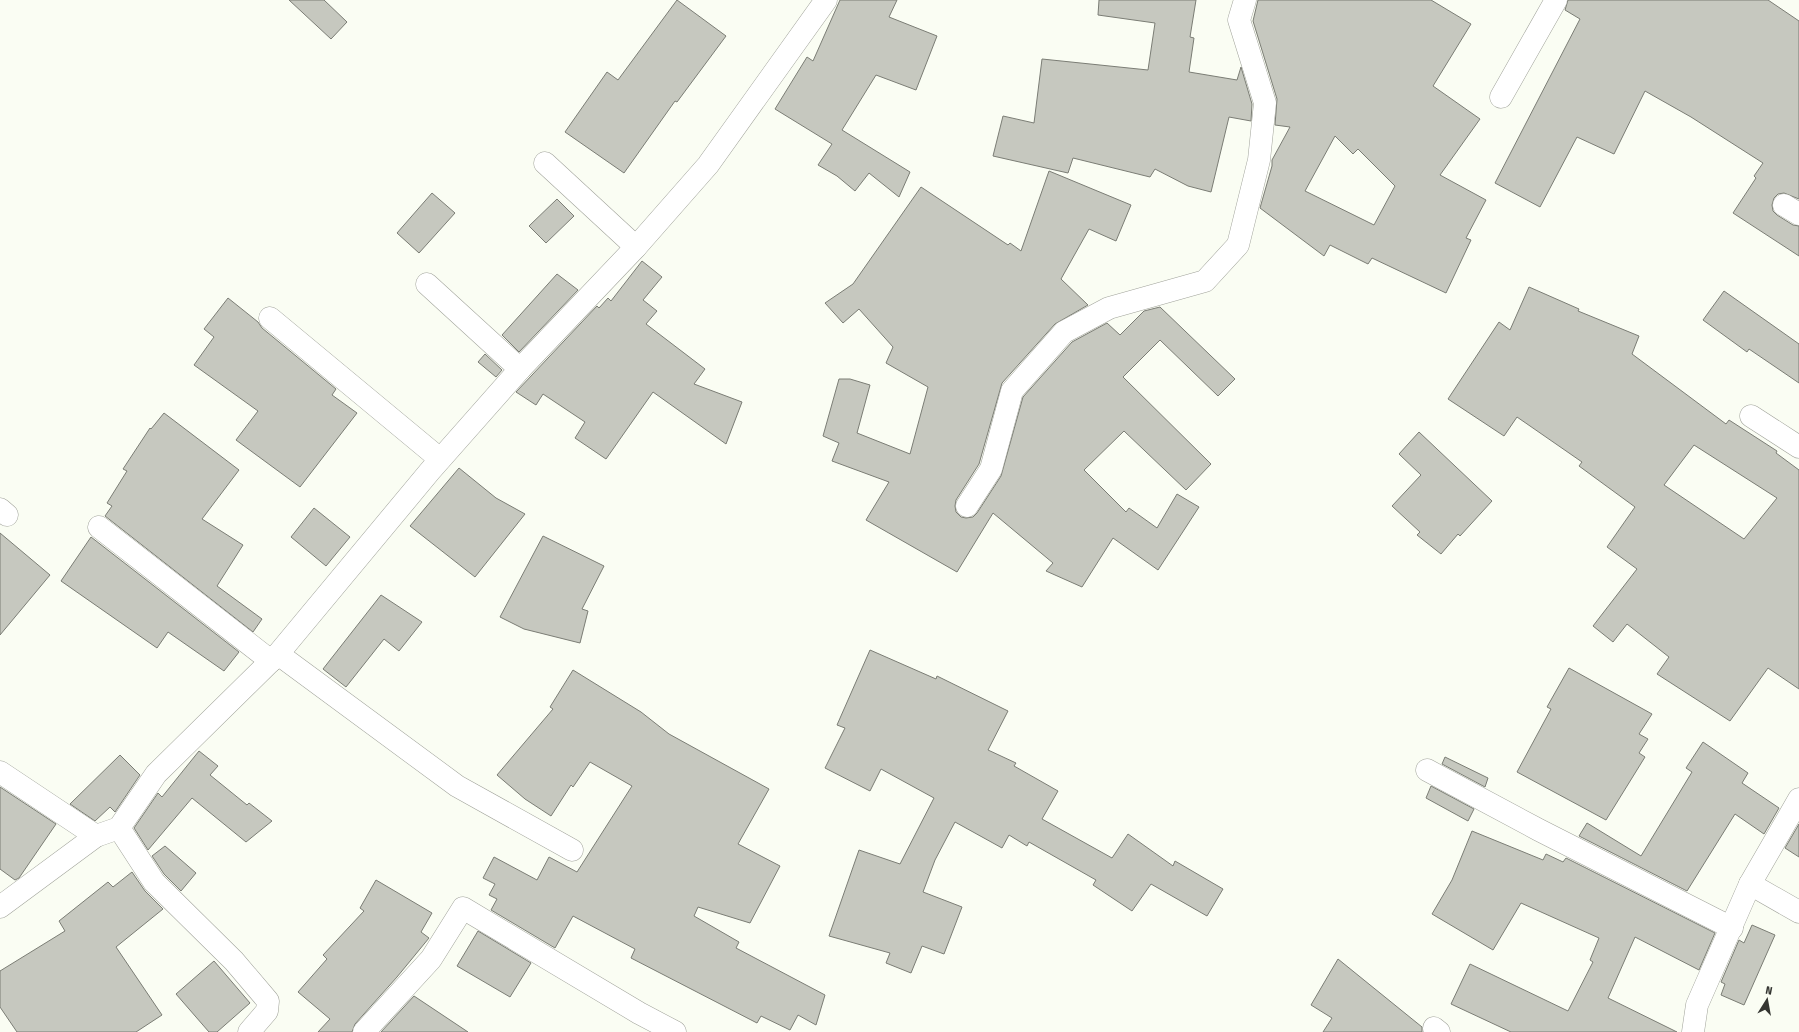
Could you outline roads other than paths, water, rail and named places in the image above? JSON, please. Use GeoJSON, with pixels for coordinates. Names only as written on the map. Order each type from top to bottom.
{"type":"FeatureCollection","features":[{"type":"Feature","properties":{"kind":"street"},"geometry":{"type":"LineString","coordinates":[[0,907],[96,836],[119,828],[156,774],[275,658],[440,459],[520,369],[636,247],[708,165],[826,0]]}},
{"type":"Feature","properties":{"kind":"street"},"geometry":{"type":"LineString","coordinates":[[967,506],[991,469],[1012,391],[1064,332],[1109,308],[1205,281],[1238,245],[1259,160],[1265,103],[1239,20],[1245,0]]}},
{"type":"Feature","properties":{"kind":"street"},"geometry":{"type":"LineString","coordinates":[[1501,97],[1556,0]]}},
{"type":"Feature","properties":{"kind":"street"},"geometry":{"type":"LineString","coordinates":[[546,163],[636,247]]}},
{"type":"Feature","properties":{"kind":"street"},"geometry":{"type":"LineString","coordinates":[[426,284],[520,369]]}},
{"type":"Feature","properties":{"kind":"street"},"geometry":{"type":"LineString","coordinates":[[270,318],[440,459]]}},
{"type":"Feature","properties":{"kind":"street"},"geometry":{"type":"LineString","coordinates":[[1751,416],[1799,447]]}},
{"type":"Feature","properties":{"kind":"street"},"geometry":{"type":"LineString","coordinates":[[100,527],[275,658],[457,786],[572,850]]}},
{"type":"Feature","properties":{"kind":"street"},"geometry":{"type":"LineString","coordinates":[[1428,770],[1539,830],[1732,928]]}},
{"type":"Feature","properties":{"kind":"street"},"geometry":{"type":"LineString","coordinates":[[0,772],[96,836]]}},
{"type":"Feature","properties":{"kind":"street"},"geometry":{"type":"LineString","coordinates":[[1693,1032],[1697,1005],[1750,884],[1799,799]]}},
{"type":"Feature","properties":{"kind":"street"},"geometry":{"type":"LineString","coordinates":[[119,828],[154,882],[234,962],[268,1001],[267,1011],[249,1032]]}},
{"type":"Feature","properties":{"kind":"street"},"geometry":{"type":"LineString","coordinates":[[1750,884],[1799,912]]}},
{"type":"Feature","properties":{"kind":"street"},"geometry":{"type":"LineString","coordinates":[[364,1032],[431,959],[463,908],[639,1013],[676,1032]]}}]}
